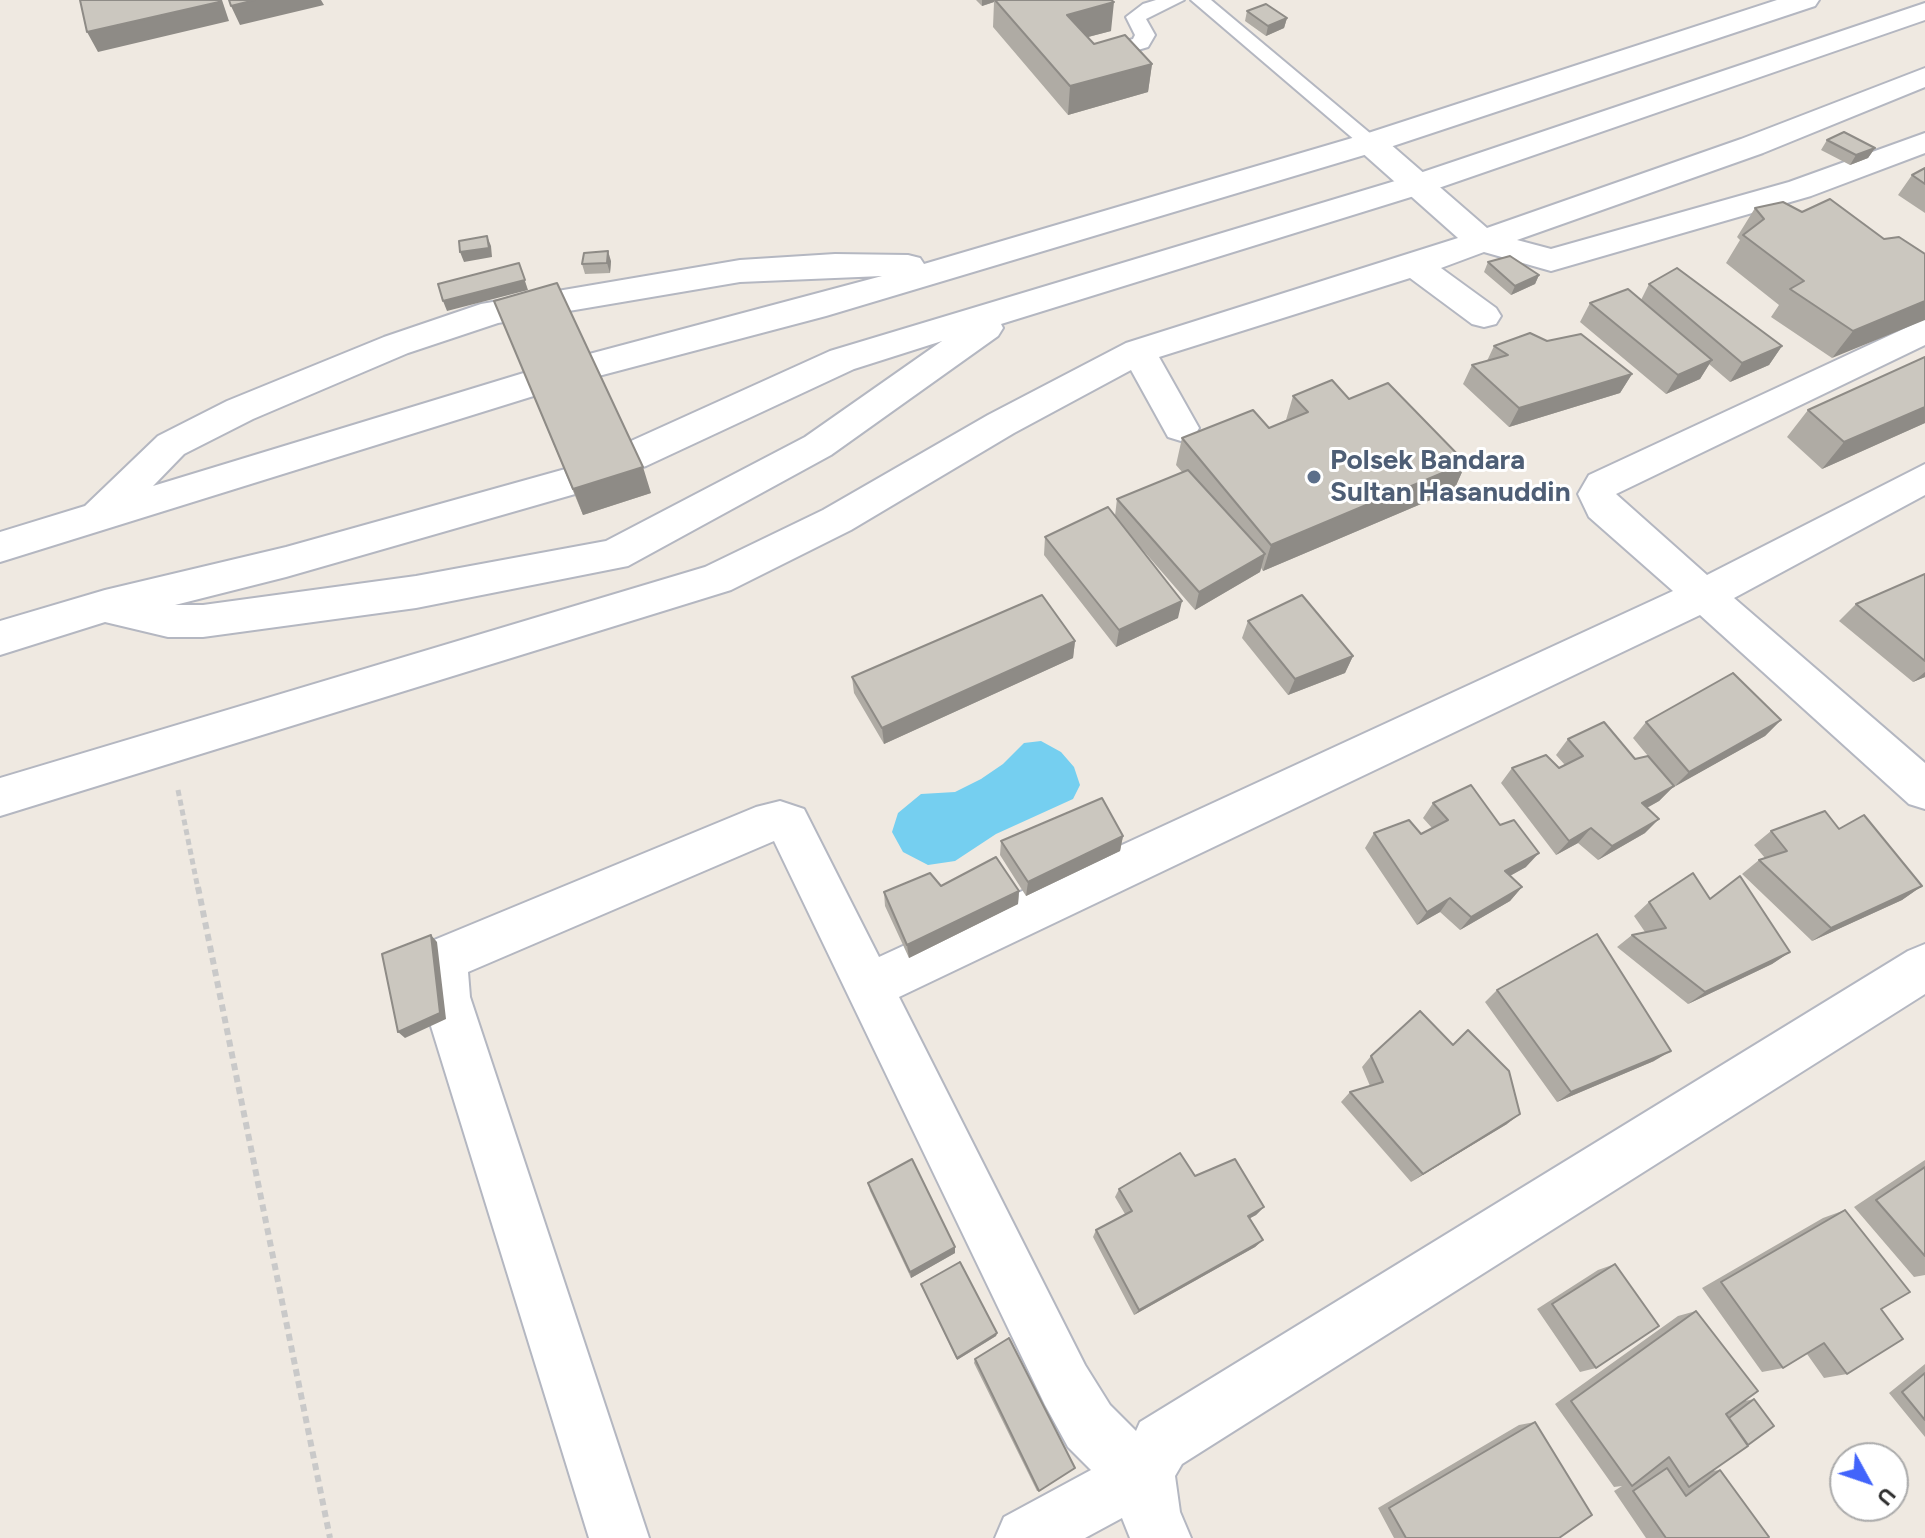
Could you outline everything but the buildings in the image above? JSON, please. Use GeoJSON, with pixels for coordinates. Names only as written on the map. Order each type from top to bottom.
{"type":"FeatureCollection","features":[{"type":"Feature","properties":{"kind":"street"},"geometry":{"type":"LineString","coordinates":[[591,366],[814,308],[1370,143],[1805,0]]}},
{"type":"Feature","properties":{"kind":"street"},"geometry":{"type":"LineString","coordinates":[[633,456],[842,360],[1416,185],[1925,11]]}},
{"type":"Feature","properties":{"kind":"street"},"geometry":{"type":"LineString","coordinates":[[0,797],[717,579],[837,520],[1001,424],[1138,351],[1415,265],[1752,146],[1925,77]]}},
{"type":"Feature","properties":{"kind":"street"},"geometry":{"type":"LineString","coordinates":[[1370,143],[1481,241],[1551,260],[1812,198],[1925,142]]}},
{"type":"Feature","properties":{"kind":"street"},"geometry":{"type":"LineString","coordinates":[[1752,146],[1812,198]]}},
{"type":"Feature","properties":{"kind":"street"},"geometry":{"type":"LineString","coordinates":[[96,519],[171,445],[240,410],[382,351],[493,312],[740,271],[835,265],[954,267]]}},
{"type":"Feature","properties":{"kind":"street"},"geometry":{"type":"LineString","coordinates":[[1415,265],[1484,316]]}},
{"type":"Feature","properties":{"kind":"street"},"geometry":{"type":"LineString","coordinates":[[105,606],[168,621],[215,620],[416,592],[614,555],[818,446],[1020,305]]}},
{"type":"Feature","properties":{"kind":"street"},"geometry":{"type":"LineString","coordinates":[[1925,331],[1602,485],[1597,494],[1603,507],[1925,790]]}},
{"type":"Feature","properties":{"kind":"street"},"geometry":{"type":"LineString","coordinates":[[1138,351],[1181,428]]}},
{"type":"Feature","properties":{"kind":"street"},"geometry":{"type":"LineString","coordinates":[[0,547],[527,385]]}},
{"type":"Feature","properties":{"kind":"street"},"geometry":{"type":"LineString","coordinates":[[869,987],[980,932],[1704,595],[1925,478]]}},
{"type":"Feature","properties":{"kind":"street"},"geometry":{"type":"LineString","coordinates":[[0,638],[105,606],[286,562],[569,482]]}},
{"type":"Feature","properties":{"kind":"street"},"geometry":{"type":"LineString","coordinates":[[619,1538],[446,997],[442,979],[444,965],[458,951],[772,821],[788,823],[1065,1385],[1089,1426],[1108,1447],[1145,1473],[1151,1517],[1161,1538]]}},
{"type":"Feature","properties":{"kind":"street"},"geometry":{"type":"LineString","coordinates":[[1025,1538],[1145,1473],[1161,1443],[1925,967]]}},
{"type":"Feature","properties":{"kind":"lane"},"geometry":{"type":"LineString","coordinates":[[1084,60],[1141,43],[1145,35],[1136,17],[1135,7],[1175,0]]}},
{"type":"Feature","properties":{"kind":"lane"},"geometry":{"type":"LineString","coordinates":[[1200,0],[1370,143]]}},
{"type":"Feature","properties":{"kind":"path"},"geometry":{"type":"LineString","coordinates":[[169,746],[330,1538]]}},
{"type":"Feature","properties":{"kind":"water"},"geometry":{"type":"Polygon","coordinates":[[[1041,741],[1061,752],[1074,767],[1080,785],[1073,799],[996,834],[955,861],[928,865],[903,852],[892,832],[898,813],[921,794],[955,792],[1003,764],[1024,743],[1041,741]]]}},
{"type":"Feature","properties":{"kind":"place","name":"Polsek Bandara Sultan Hasanuddin"},"geometry":{"type":"Point","coordinates":[1314,477]}}]}
